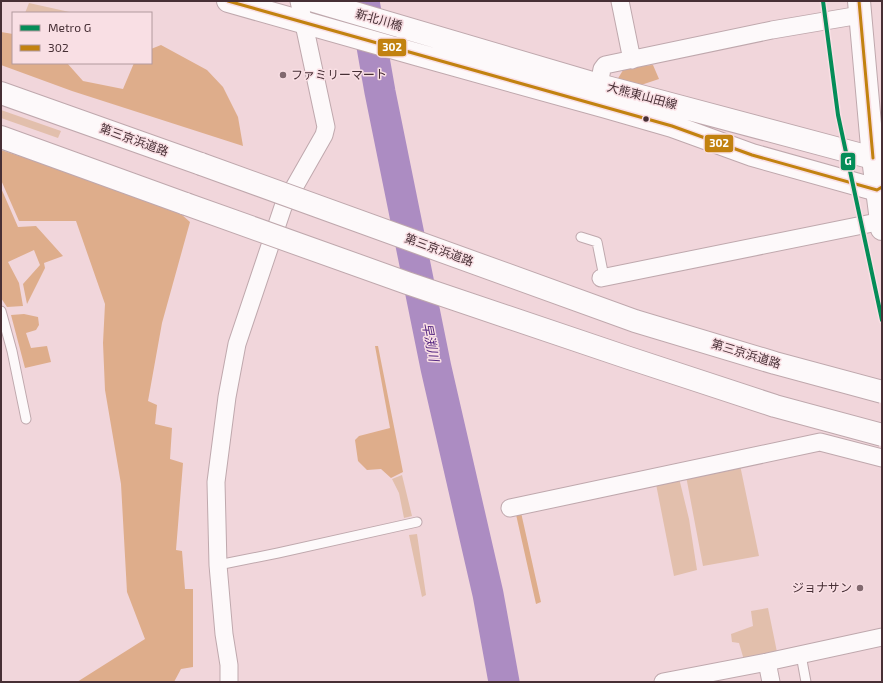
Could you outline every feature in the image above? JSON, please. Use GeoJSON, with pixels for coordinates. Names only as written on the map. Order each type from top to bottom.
{"type":"FeatureCollection","features":[{"type":"Feature","properties":{"kind":"main road"},"geometry":{"type":"LineString","coordinates":[[228,1],[304,23]]}},
{"type":"Feature","properties":{"kind":"main road","name":"新北川橋"},"geometry":{"type":"LineString","coordinates":[[318,2],[413,30]]}},
{"type":"Feature","properties":{"kind":"main road"},"geometry":{"type":"LineString","coordinates":[[860,8],[877,161],[882,224]]}},
{"type":"Feature","properties":{"kind":"main road","name":"新北川橋"},"geometry":{"type":"LineString","coordinates":[[304,23],[419,55]]}},
{"type":"Feature","properties":{"kind":"main road","name":"大熊東山田線"},"geometry":{"type":"LineString","coordinates":[[413,30],[599,85],[877,161]]}},
{"type":"Feature","properties":{"kind":"main road","name":"大熊東山田線"},"geometry":{"type":"LineString","coordinates":[[419,55],[672,126],[752,155],[879,189]]}},
{"type":"Feature","properties":{"kind":"main road","name":"第三京浜道路"},"geometry":{"type":"LineString","coordinates":[[1,93],[635,320],[775,363],[882,392]]}},
{"type":"Feature","properties":{"kind":"main road"},"geometry":{"type":"LineString","coordinates":[[1,137],[407,283],[775,406],[882,435]]}},
{"type":"Feature","properties":{"kind":"street"},"geometry":{"type":"LineString","coordinates":[[229,682],[229,665],[224,634],[218,565],[216,482],[226,397],[237,344],[283,207],[324,135],[326,127],[299,1]]}},
{"type":"Feature","properties":{"kind":"street"},"geometry":{"type":"LineString","coordinates":[[620,1],[632,60]]}},
{"type":"Feature","properties":{"kind":"street"},"geometry":{"type":"LineString","coordinates":[[599,85],[604,65],[772,30],[860,8]]}},
{"type":"Feature","properties":{"kind":"street"},"geometry":{"type":"LineString","coordinates":[[602,278],[882,224]]}},
{"type":"Feature","properties":{"kind":"street"},"geometry":{"type":"LineString","coordinates":[[510,508],[820,442],[882,458]]}},
{"type":"Feature","properties":{"kind":"street"},"geometry":{"type":"LineString","coordinates":[[663,682],[714,677],[767,662],[882,637]]}},
{"type":"Feature","properties":{"kind":"street"},"geometry":{"type":"LineString","coordinates":[[767,662],[771,682]]}},
{"type":"Feature","properties":{"kind":"lane"},"geometry":{"type":"LineString","coordinates":[[582,237],[597,242],[602,278]]}},
{"type":"Feature","properties":{"kind":"lane"},"geometry":{"type":"LineString","coordinates":[[1,311],[12,351],[26,419]]}},
{"type":"Feature","properties":{"kind":"lane"},"geometry":{"type":"LineString","coordinates":[[218,565],[278,554],[417,522]]}},
{"type":"Feature","properties":{"kind":"lane"},"geometry":{"type":"LineString","coordinates":[[801,655],[806,682]]}},
{"type":"Feature","properties":{"kind":"shaded area"},"geometry":{"type":"Polygon","coordinates":[[[29,3],[70,12],[25,12],[29,3]]]}},
{"type":"Feature","properties":{"kind":"shaded area"},"geometry":{"type":"Polygon","coordinates":[[[1,32],[12,34],[12,64],[68,64],[83,81],[123,89],[134,64],[152,64],[152,49],[161,45],[207,70],[223,87],[238,117],[243,146],[72,91],[1,65],[1,32]]]}},
{"type":"Feature","properties":{"kind":"shaded area"},"geometry":{"type":"Polygon","coordinates":[[[653,65],[659,79],[635,87],[617,80],[625,67],[653,65]]]}},
{"type":"Feature","properties":{"kind":"shaded area"},"geometry":{"type":"Polygon","coordinates":[[[1,110],[61,131],[58,138],[1,118],[1,110]]]}},
{"type":"Feature","properties":{"kind":"shaded area"},"geometry":{"type":"Polygon","coordinates":[[[1,150],[172,206],[190,222],[162,323],[148,401],[157,405],[155,424],[172,428],[170,459],[183,463],[176,550],[182,551],[185,589],[193,589],[193,667],[181,669],[174,682],[77,682],[145,639],[127,592],[121,484],[105,390],[103,343],[105,304],[76,221],[19,221],[1,180],[1,150]]]}},
{"type":"Feature","properties":{"kind":"shaded area"},"geometry":{"type":"Polygon","coordinates":[[[1,188],[18,227],[36,226],[63,256],[44,263],[45,268],[27,304],[23,284],[40,265],[34,250],[8,262],[19,283],[23,306],[7,307],[1,298],[1,188]]]}},
{"type":"Feature","properties":{"kind":"shaded area"},"geometry":{"type":"Polygon","coordinates":[[[24,314],[38,317],[39,325],[36,330],[26,333],[31,348],[47,346],[51,362],[25,368],[11,315],[24,314]]]}},
{"type":"Feature","properties":{"kind":"shaded area"},"geometry":{"type":"Polygon","coordinates":[[[375,346],[378,346],[403,472],[391,478],[381,469],[367,470],[358,461],[355,440],[359,436],[390,428],[375,346]]]}},
{"type":"Feature","properties":{"kind":"shaded area"},"geometry":{"type":"Polygon","coordinates":[[[740,465],[759,556],[703,566],[686,476],[740,465]]]}},
{"type":"Feature","properties":{"kind":"shaded area"},"geometry":{"type":"Polygon","coordinates":[[[402,475],[412,516],[404,518],[399,493],[392,479],[402,475]]]}},
{"type":"Feature","properties":{"kind":"shaded area"},"geometry":{"type":"Polygon","coordinates":[[[679,478],[689,519],[697,570],[674,576],[656,484],[679,478]]]}},
{"type":"Feature","properties":{"kind":"shaded area"},"geometry":{"type":"Polygon","coordinates":[[[520,508],[541,602],[536,604],[515,510],[520,508]]]}},
{"type":"Feature","properties":{"kind":"shaded area"},"geometry":{"type":"Polygon","coordinates":[[[417,534],[426,595],[422,597],[409,535],[417,534]]]}},
{"type":"Feature","properties":{"kind":"shaded area"},"geometry":{"type":"Polygon","coordinates":[[[768,608],[777,652],[744,660],[739,643],[732,642],[731,634],[753,626],[751,611],[768,608]]]}},
{"type":"Feature","properties":{"kind":"waterway","name":"早渕川"},"geometry":{"type":"LineString","coordinates":[[364,1],[380,92],[436,368],[488,594],[504,682]]}},
{"type":"Feature","properties":{"kind":"metro line","name":"G"},"geometry":{"type":"LineString","coordinates":[[823,1],[838,115],[882,320]]}},
{"type":"Feature","properties":{"kind":"transit line","name":"302"},"geometry":{"type":"LineString","coordinates":[[228,1],[672,126],[752,155],[877,190],[882,187]]}},
{"type":"Feature","properties":{"kind":"transit line","name":"302"},"geometry":{"type":"LineString","coordinates":[[859,1],[873,158]]}},
{"type":"Feature","properties":{"kind":"place","name":"ファミリーマート"},"geometry":{"type":"Point","coordinates":[283,75]}},
{"type":"Feature","properties":{"kind":"place","name":"ジョナサン"},"geometry":{"type":"Point","coordinates":[860,588]}}]}
